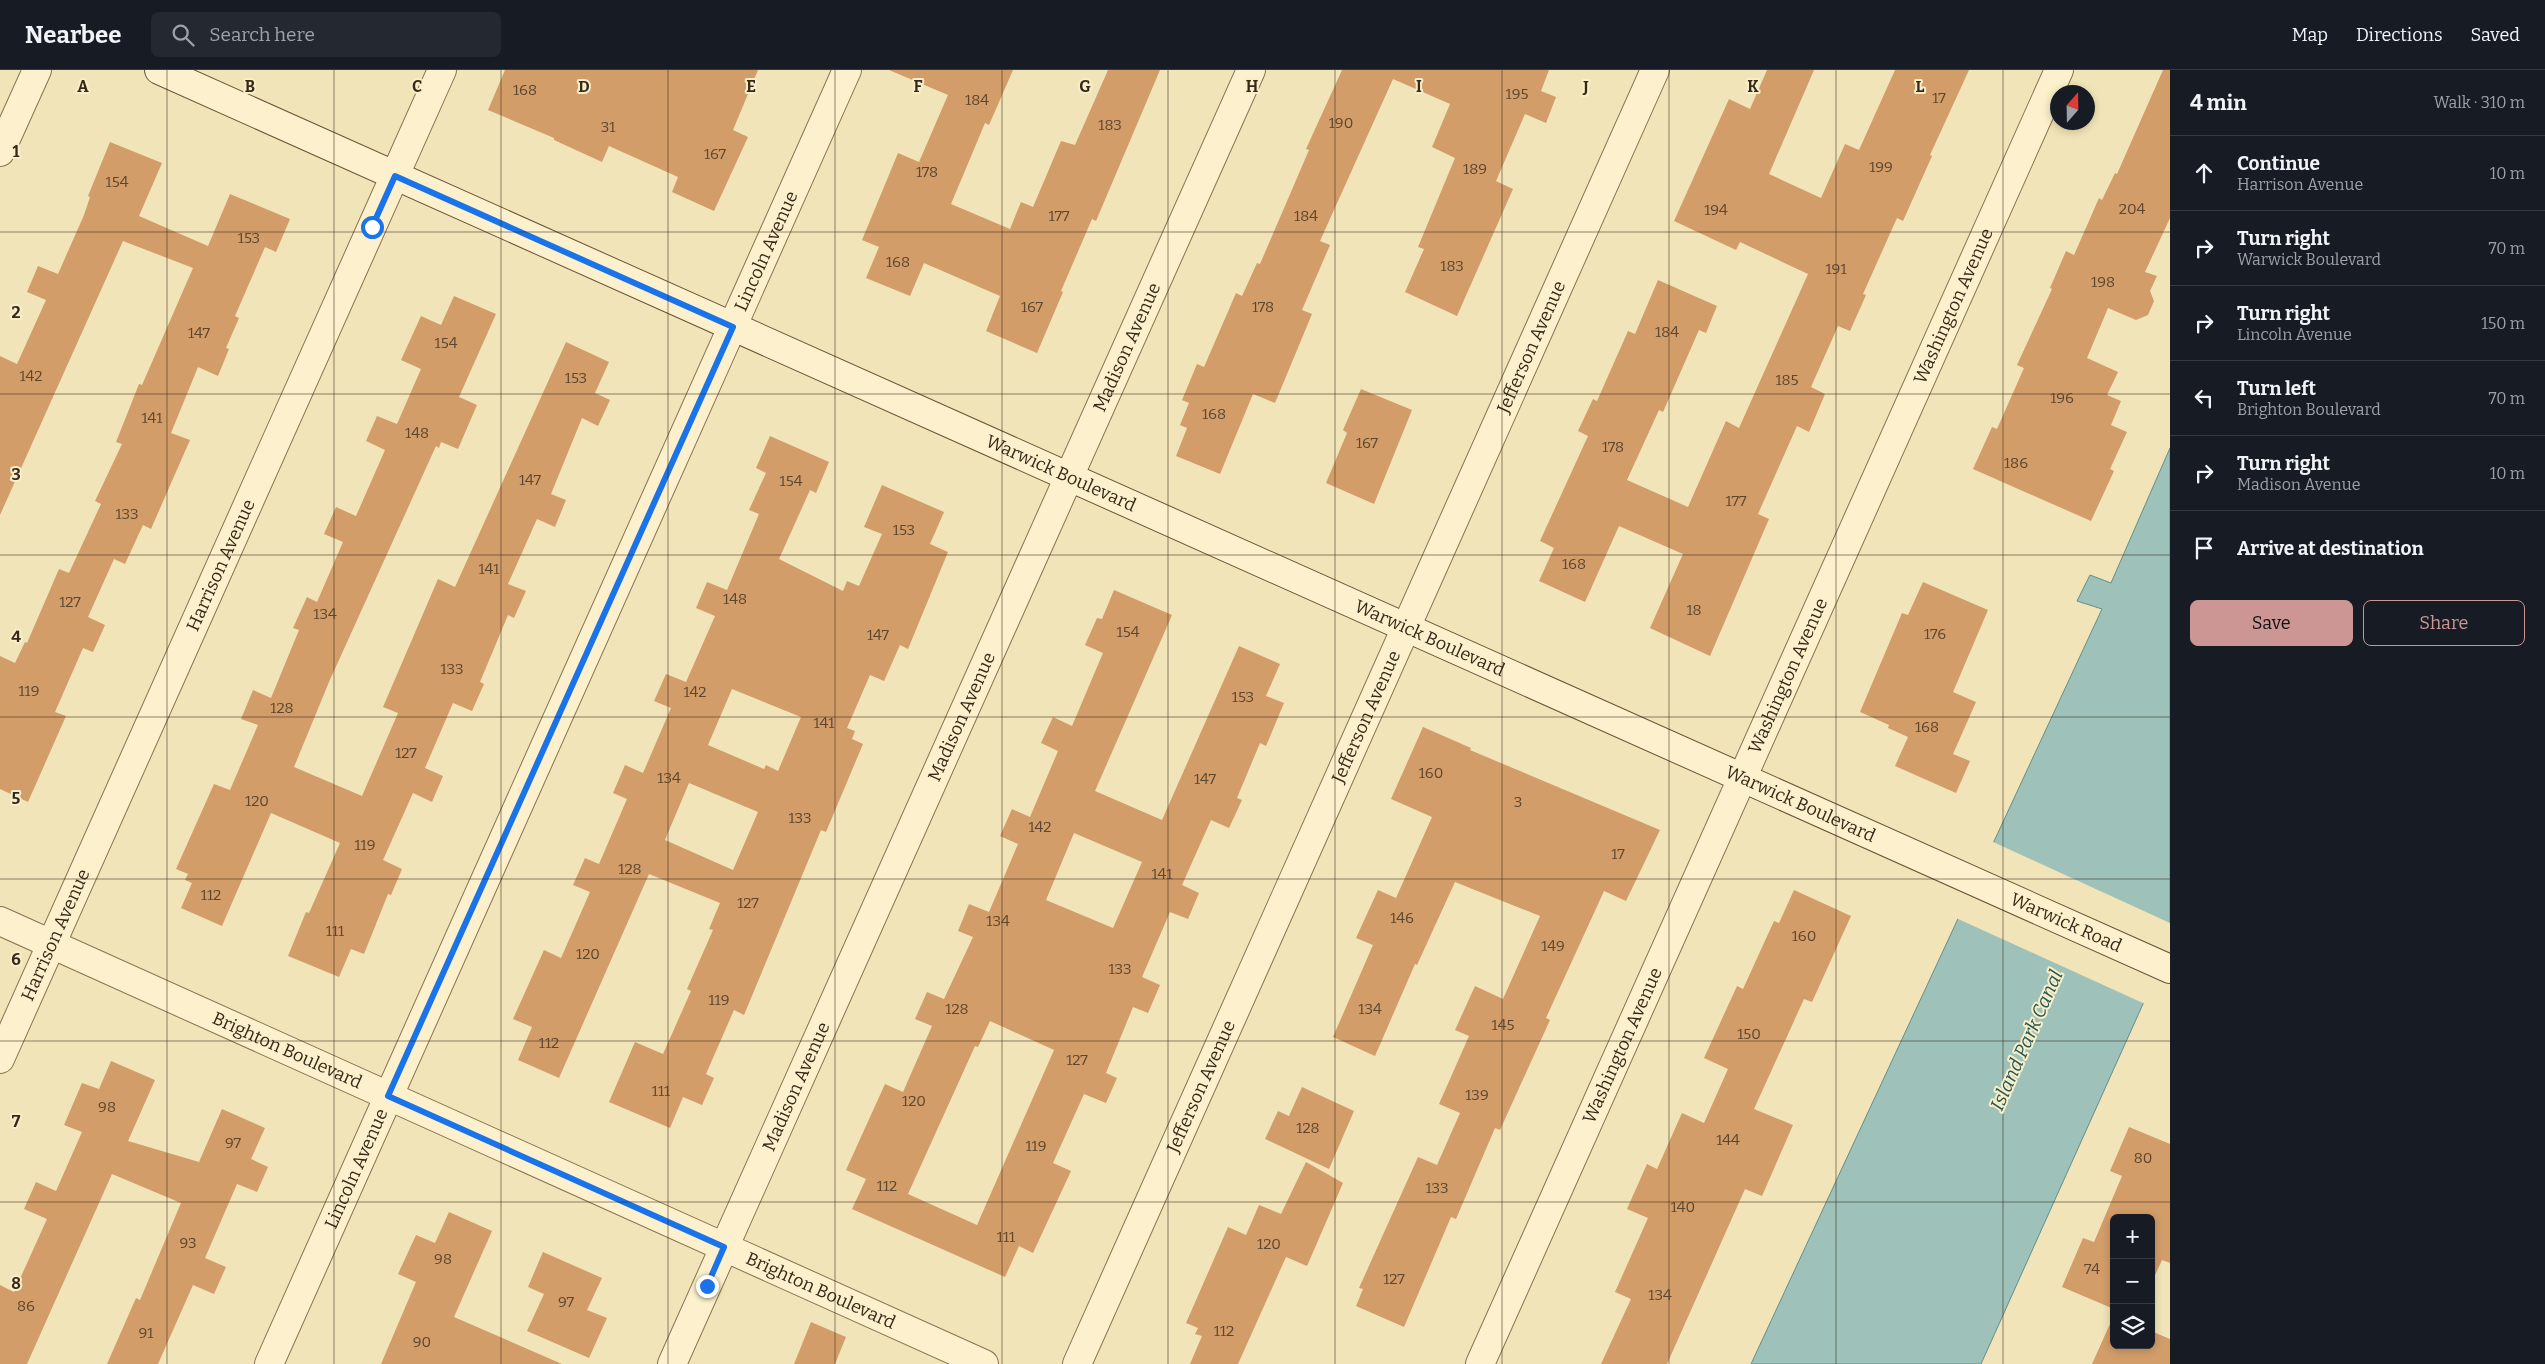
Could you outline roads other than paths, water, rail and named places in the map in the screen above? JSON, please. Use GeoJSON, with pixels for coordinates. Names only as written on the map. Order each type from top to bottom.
{"type":"FeatureCollection","features":[{"type":"Feature","properties":{"kind":"street"},"geometry":{"type":"LineString","coordinates":[[0,152],[37,70]]}},
{"type":"Feature","properties":{"kind":"street","name":"Warwick Boulevard"},"geometry":{"type":"LineString","coordinates":[[160,70],[1962,875]]}},
{"type":"Feature","properties":{"kind":"street","name":"Harrison Avenue"},"geometry":{"type":"LineString","coordinates":[[0,1059],[442,70]]}},
{"type":"Feature","properties":{"kind":"street","name":"Lincoln Avenue"},"geometry":{"type":"LineString","coordinates":[[269,1364],[847,70]]}},
{"type":"Feature","properties":{"kind":"street","name":"Madison Avenue"},"geometry":{"type":"LineString","coordinates":[[672,1364],[1251,70]]}},
{"type":"Feature","properties":{"kind":"street","name":"Jefferson Avenue"},"geometry":{"type":"LineString","coordinates":[[1077,1364],[1655,70]]}},
{"type":"Feature","properties":{"kind":"street","name":"Washington Avenue"},"geometry":{"type":"LineString","coordinates":[[1480,1364],[2059,70]]}},
{"type":"Feature","properties":{"kind":"street","name":"Warwick Road"},"geometry":{"type":"LineString","coordinates":[[1962,875],[2170,969]]}},
{"type":"Feature","properties":{"kind":"street","name":"Brighton Boulevard"},"geometry":{"type":"LineString","coordinates":[[0,922],[984,1364]]}},
{"type":"Feature","properties":{"kind":"water","name":"Island Park Canal"},"geometry":{"type":"Polygon","coordinates":[[[2170,448],[2170,944],[1981,1364],[1751,1364],[2102,609],[2077,601],[2090,575],[2111,583],[2170,448]]]}}]}
